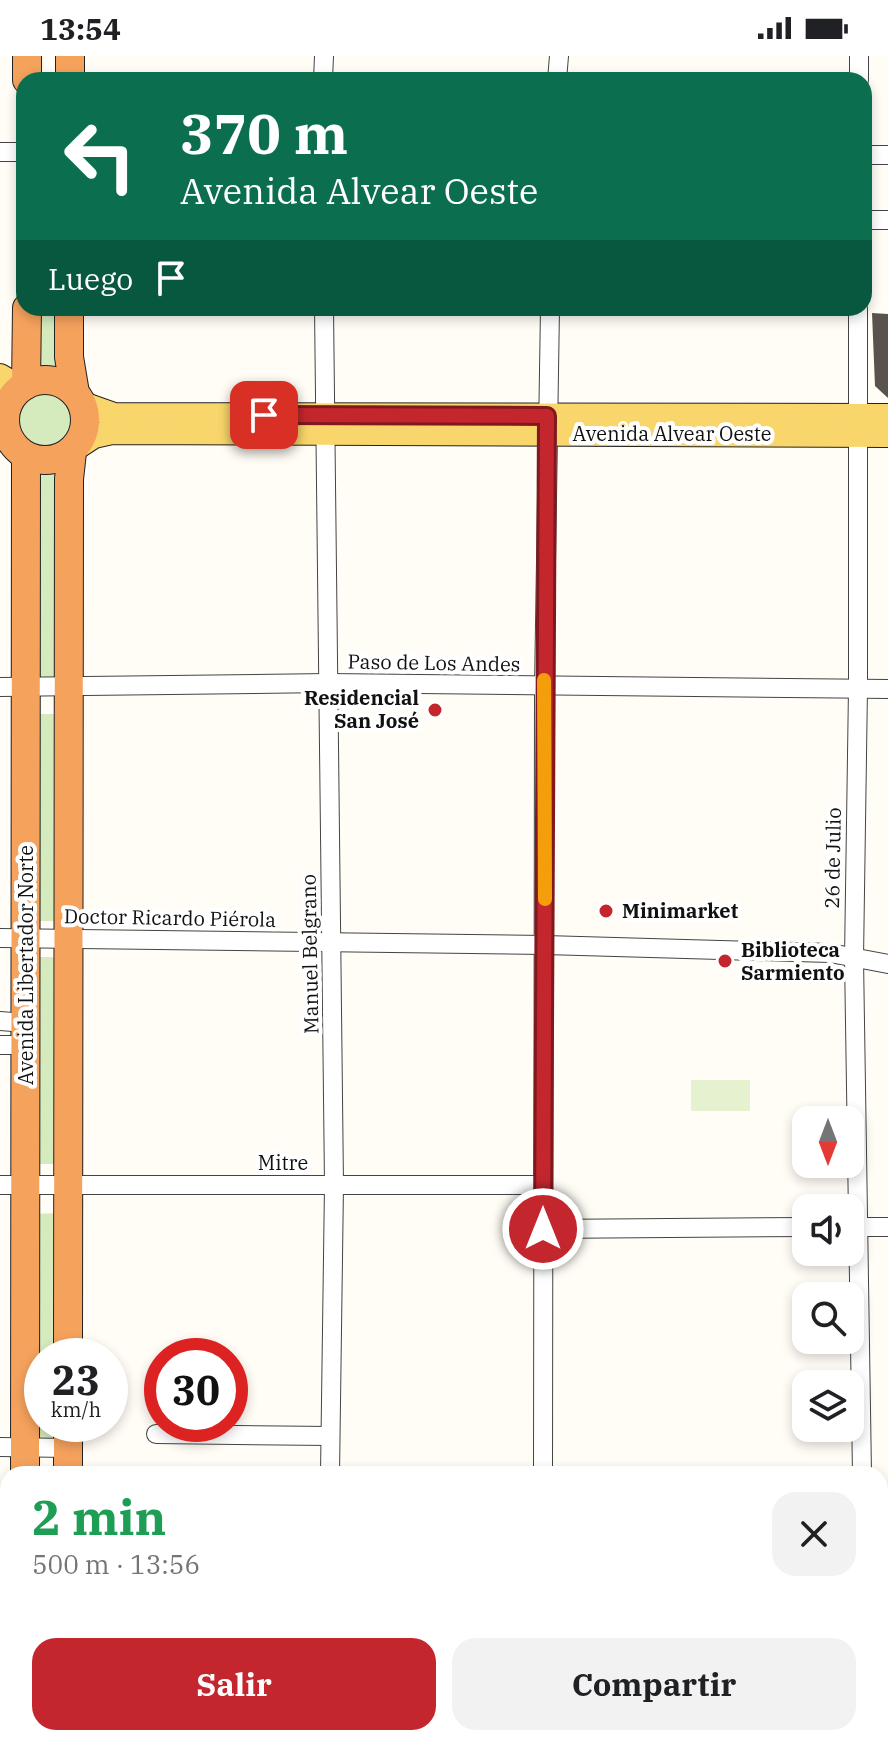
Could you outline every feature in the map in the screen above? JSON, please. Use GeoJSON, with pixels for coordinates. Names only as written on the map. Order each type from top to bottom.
{"type":"FeatureCollection","features":[{"type":"Feature","properties":{"kind":"highway"},"geometry":{"type":"LineString","coordinates":[[26,316],[5,418],[6,429],[15,452],[53,460],[74,450],[86,417],[69,357],[69,316]]}},
{"type":"Feature","properties":{"kind":"highway"},"geometry":{"type":"LineString","coordinates":[[12,388],[52,380],[65,384],[79,398]]}},
{"type":"Feature","properties":{"kind":"highway","name":"Avenida Libertador Norte"},"geometry":{"type":"LineString","coordinates":[[68,1338],[69,479],[74,450]]}},
{"type":"Feature","properties":{"kind":"highway","name":"Avenida Libertador Norte"},"geometry":{"type":"LineString","coordinates":[[15,452],[12,1184],[16,1456]]}},
{"type":"Feature","properties":{"kind":"main road","name":"Avenida Alvear Oeste"},"geometry":{"type":"LineString","coordinates":[[79,398],[114,415],[324,424]]}},
{"type":"Feature","properties":{"kind":"main road","name":"Avenida Alvear Oeste"},"geometry":{"type":"LineString","coordinates":[[74,450],[94,436],[112,432],[324,424],[856,425],[888,416]]}},
{"type":"Feature","properties":{"kind":"main road","name":"Avenida Alvear Oeste"},"geometry":{"type":"LineString","coordinates":[[856,425],[888,435]]}},
{"type":"Feature","properties":{"kind":"street","name":"Manuel Belgrano"},"geometry":{"type":"LineString","coordinates":[[324,316],[333,943],[330,1466]]}},
{"type":"Feature","properties":{"kind":"street"},"geometry":{"type":"LineString","coordinates":[[543,1466],[544,688],[550,316]]}},
{"type":"Feature","properties":{"kind":"street","name":"26 de Julio"},"geometry":{"type":"LineString","coordinates":[[855,1194],[858,316]]}},
{"type":"Feature","properties":{"kind":"street","name":"Paso de Los Andes"},"geometry":{"type":"LineString","coordinates":[[14,687],[328,683],[544,688],[888,689]]}},
{"type":"Feature","properties":{"kind":"street","name":"Doctor Ricardo Piérola"},"geometry":{"type":"LineString","coordinates":[[13,938],[545,945],[830,953],[888,964]]}},
{"type":"Feature","properties":{"kind":"street","name":"Mitre"},"geometry":{"type":"LineString","coordinates":[[12,1184],[543,1185]]}},
{"type":"Feature","properties":{"kind":"street"},"geometry":{"type":"LineString","coordinates":[[543,1229],[792,1227]]}},
{"type":"Feature","properties":{"kind":"street"},"geometry":{"type":"LineString","coordinates":[[864,1227],[888,1227]]}},
{"type":"Feature","properties":{"kind":"street","name":"26 de Julio"},"geometry":{"type":"LineString","coordinates":[[856,1266],[862,1466]]}},
{"type":"Feature","properties":{"kind":"street"},"geometry":{"type":"LineString","coordinates":[[248,1435],[330,1436]]}},
{"type":"Feature","properties":{"kind":"street"},"geometry":{"type":"LineString","coordinates":[[16,1456],[68,1449]]}},
{"type":"Feature","properties":{"kind":"green space"},"geometry":{"type":"Polygon","coordinates":[[[37,316],[59,316],[59,373],[38,373],[37,316]]]}},
{"type":"Feature","properties":{"kind":"green space"},"geometry":{"type":"Polygon","coordinates":[[[44,391],[55,393],[65,400],[72,410],[72,432],[65,442],[55,449],[44,451],[33,449],[23,442],[16,432],[14,421],[16,410],[23,400],[33,393],[44,391]]]}},
{"type":"Feature","properties":{"kind":"green space"},"geometry":{"type":"Polygon","coordinates":[[[37,474],[59,474],[60,681],[38,681],[37,474]]]}},
{"type":"Feature","properties":{"kind":"green space"},"geometry":{"type":"Polygon","coordinates":[[[36,714],[58,714],[59,921],[38,921],[36,714]]]}},
{"type":"Feature","properties":{"kind":"green space"},"geometry":{"type":"Polygon","coordinates":[[[33,957],[55,957],[56,1164],[34,1164],[33,957]]]}},
{"type":"Feature","properties":{"kind":"green space"},"geometry":{"type":"Polygon","coordinates":[[[691,1080],[750,1080],[750,1111],[691,1111],[691,1080]]]}},
{"type":"Feature","properties":{"kind":"green space"},"geometry":{"type":"Polygon","coordinates":[[[58,1213],[57,1338],[35,1338],[35,1214],[58,1213]]]}},
{"type":"Feature","properties":{"kind":"building"},"geometry":{"type":"Polygon","coordinates":[[[872,313],[888,314],[888,398],[875,386],[872,313]]]}},
{"type":"Feature","properties":{"kind":"slow traffic"},"geometry":{"type":"LineString","coordinates":[[544,680],[545,899]]}},
{"type":"Feature","properties":{"kind":"place","name":"Residencial San José"},"geometry":{"type":"Point","coordinates":[435,710]}},
{"type":"Feature","properties":{"kind":"place","name":"Minimarket"},"geometry":{"type":"Point","coordinates":[606,911]}},
{"type":"Feature","properties":{"kind":"place","name":"Biblioteca Sarmiento"},"geometry":{"type":"Point","coordinates":[725,961]}},
{"type":"Feature","properties":{"kind":"route"},"geometry":{"type":"LineString","coordinates":[[264,415],[547,416],[543,1229]]}}]}
